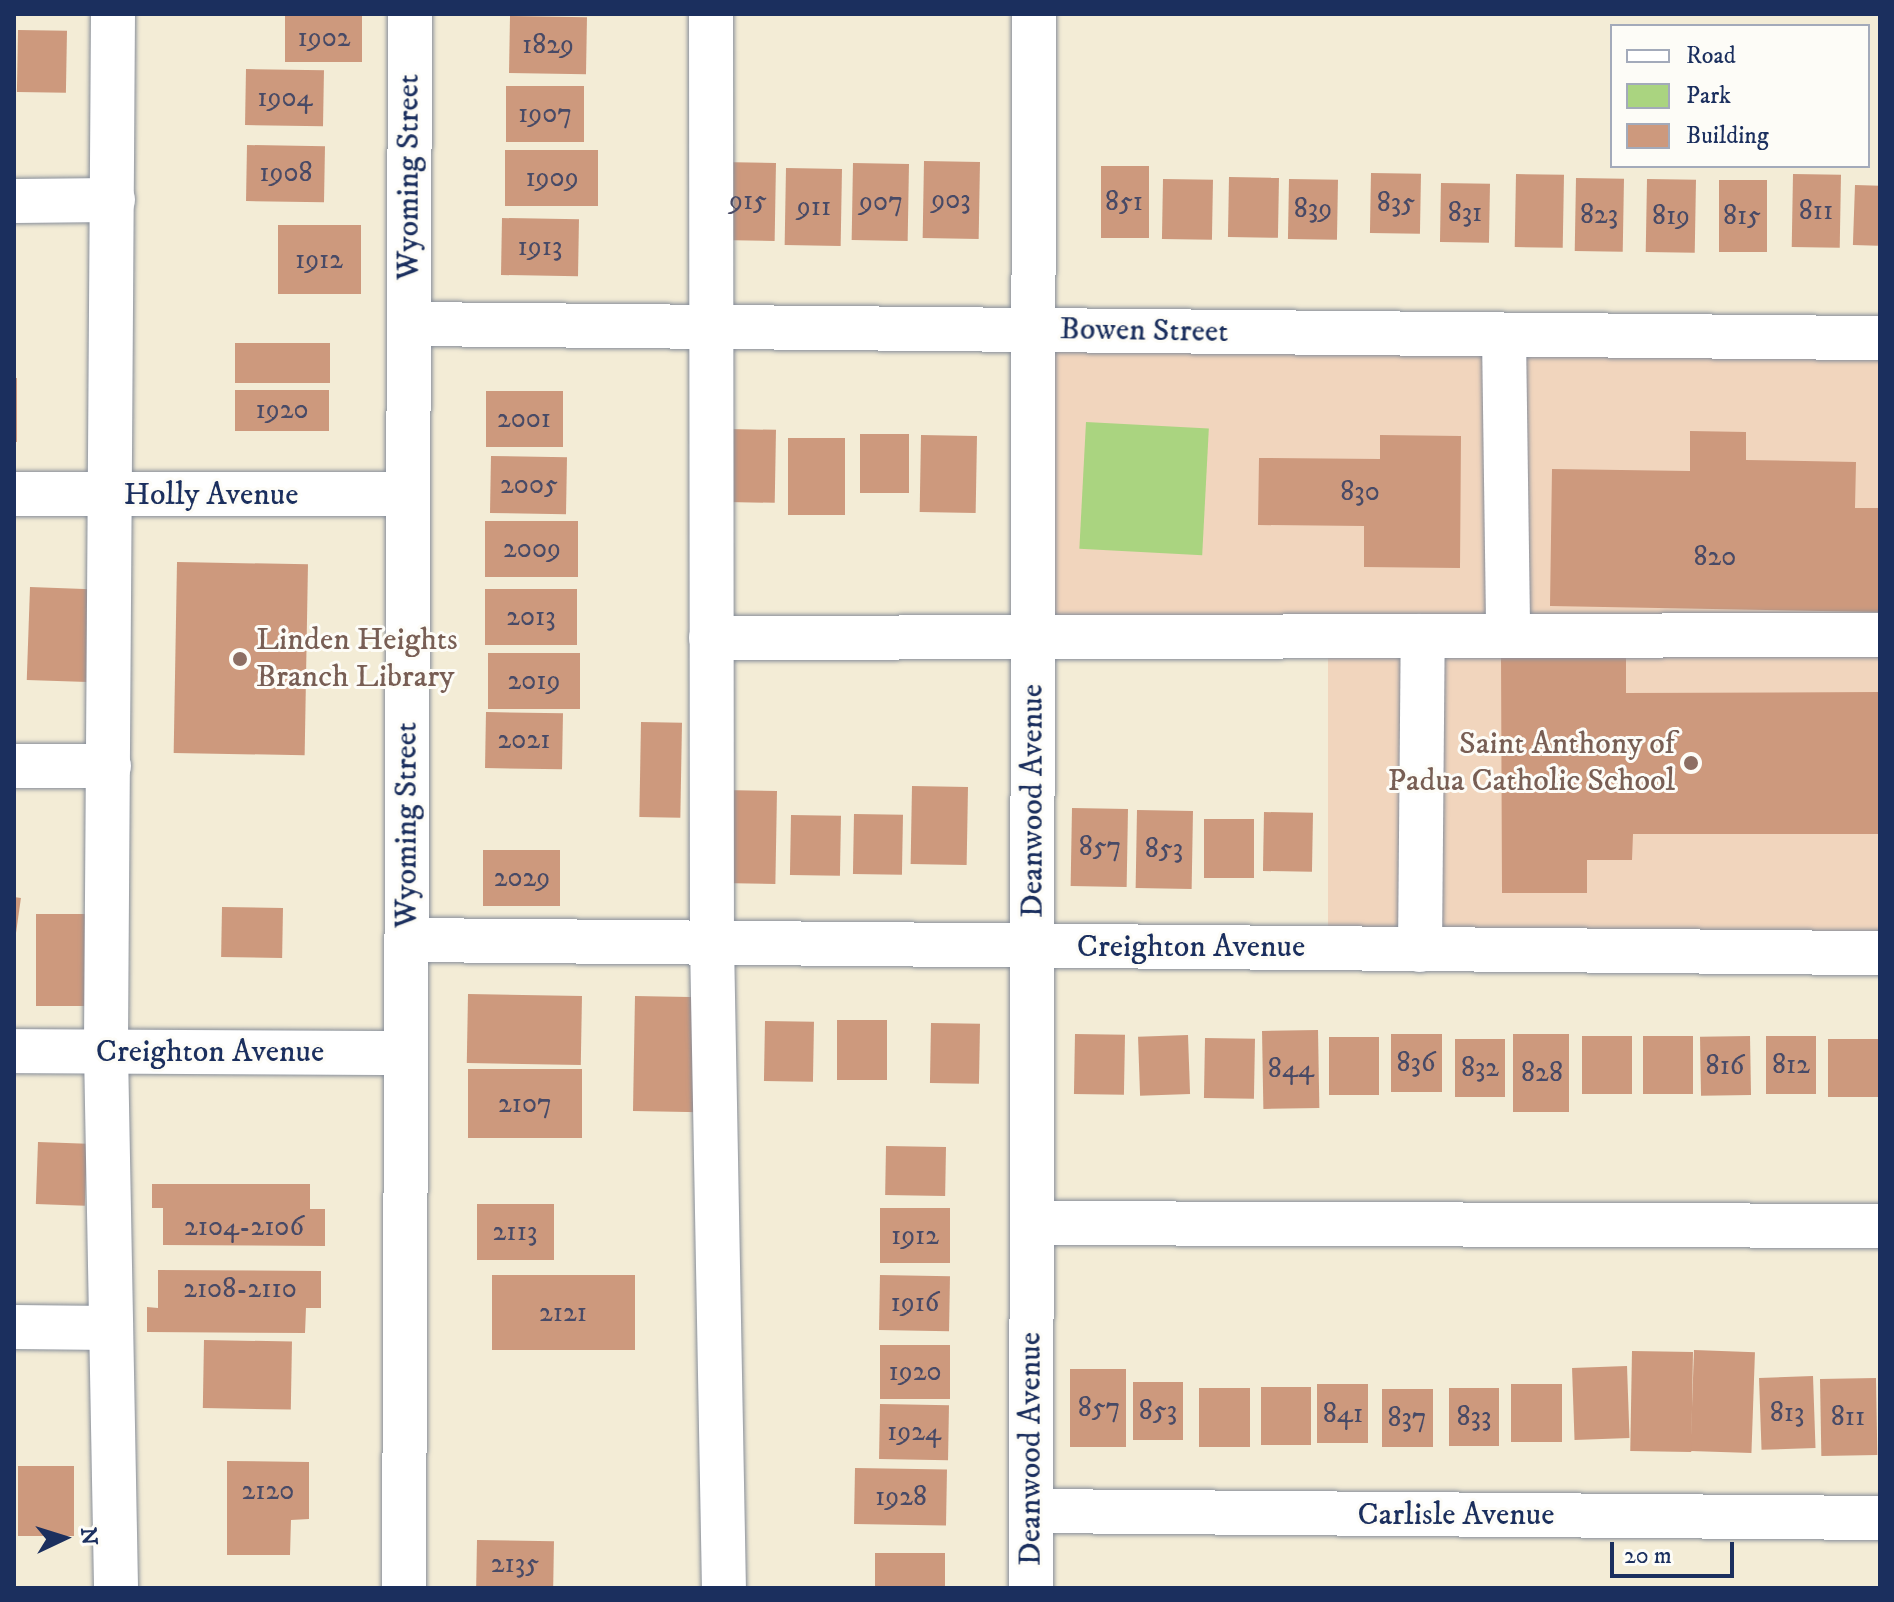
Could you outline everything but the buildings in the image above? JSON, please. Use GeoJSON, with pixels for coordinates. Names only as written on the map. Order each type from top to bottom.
{"type":"FeatureCollection","features":[{"type":"Feature","properties":{"kind":"street"},"geometry":{"type":"LineString","coordinates":[[113,14],[106,1051],[116,1588]]}},
{"type":"Feature","properties":{"kind":"street","name":"Wyoming Street"},"geometry":{"type":"LineString","coordinates":[[404,1588],[410,14]]}},
{"type":"Feature","properties":{"kind":"street"},"geometry":{"type":"LineString","coordinates":[[711,14],[712,942],[724,1588]]}},
{"type":"Feature","properties":{"kind":"street","name":"Deanwood Avenue"},"geometry":{"type":"LineString","coordinates":[[1031,1588],[1034,14]]}},
{"type":"Feature","properties":{"kind":"street"},"geometry":{"type":"LineString","coordinates":[[14,201],[113,200]]}},
{"type":"Feature","properties":{"kind":"street","name":"Bowen Street"},"geometry":{"type":"LineString","coordinates":[[409,324],[1880,338]]}},
{"type":"Feature","properties":{"kind":"street"},"geometry":{"type":"LineString","coordinates":[[1504,336],[1508,635]]}},
{"type":"Feature","properties":{"kind":"street","name":"Holly Avenue"},"geometry":{"type":"LineString","coordinates":[[14,494],[408,494]]}},
{"type":"Feature","properties":{"kind":"street"},"geometry":{"type":"LineString","coordinates":[[711,638],[1880,635]]}},
{"type":"Feature","properties":{"kind":"street"},"geometry":{"type":"LineString","coordinates":[[1420,950],[1423,636]]}},
{"type":"Feature","properties":{"kind":"street"},"geometry":{"type":"LineString","coordinates":[[14,766],[109,766]]}},
{"type":"Feature","properties":{"kind":"street","name":"Creighton Avenue"},"geometry":{"type":"LineString","coordinates":[[407,940],[1880,953]]}},
{"type":"Feature","properties":{"kind":"street","name":"Creighton Avenue"},"geometry":{"type":"LineString","coordinates":[[14,1051],[406,1053]]}},
{"type":"Feature","properties":{"kind":"street"},"geometry":{"type":"LineString","coordinates":[[1032,1223],[1880,1226]]}},
{"type":"Feature","properties":{"kind":"street"},"geometry":{"type":"LineString","coordinates":[[14,1327],[111,1328]]}},
{"type":"Feature","properties":{"kind":"street","name":"Carlisle Avenue"},"geometry":{"type":"LineString","coordinates":[[1031,1511],[1880,1518]]}},
{"type":"Feature","properties":{"kind":"shaded area"},"geometry":{"type":"Polygon","coordinates":[[[1035,329],[1880,338],[1880,953],[1328,948],[1328,636],[1034,635],[1035,329]]]}},
{"type":"Feature","properties":{"kind":"green space"},"geometry":{"type":"Polygon","coordinates":[[[1086,422],[1209,428],[1202,555],[1079,549],[1086,422]]]}},
{"type":"Feature","properties":{"kind":"place","name":"Linden Heights Branch Library"},"geometry":{"type":"Point","coordinates":[240,659]}},
{"type":"Feature","properties":{"kind":"place","name":"Saint Anthony of Padua Catholic School"},"geometry":{"type":"Point","coordinates":[1691,763]}}]}
